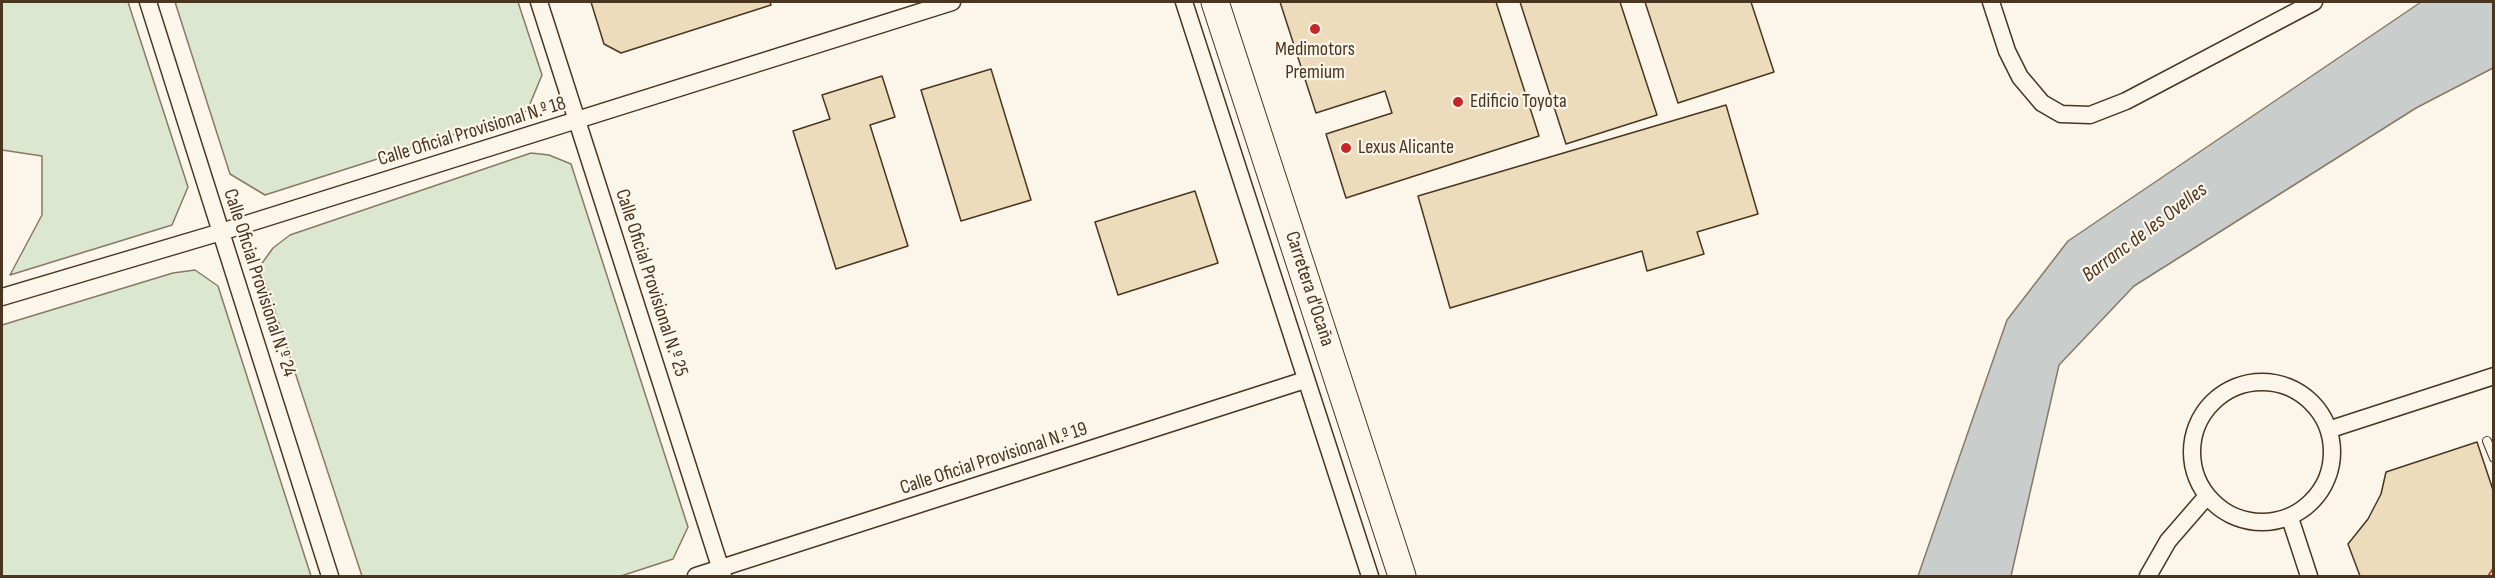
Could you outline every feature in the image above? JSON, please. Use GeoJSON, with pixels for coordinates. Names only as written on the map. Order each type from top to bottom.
{"type":"FeatureCollection","features":[{"type":"Feature","properties":{"kind":"main road","name":"Carretera d'Ocaña"},"geometry":{"type":"LineString","coordinates":[[1203,2],[1386,576]]}},
{"type":"Feature","properties":{"kind":"main road","name":"Carretera d'Ocaña"},"geometry":{"type":"LineString","coordinates":[[1215,2],[1402,576]]}},
{"type":"Feature","properties":{"kind":"street","name":"Calle Oficial Provisional N.º 24"},"geometry":{"type":"LineString","coordinates":[[148,2],[330,576]]}},
{"type":"Feature","properties":{"kind":"street","name":"Calle Oficial Provisional N.º 25"},"geometry":{"type":"LineString","coordinates":[[539,2],[722,573]]}},
{"type":"Feature","properties":{"kind":"street","name":"Calle Oficial Provisional N.º 18"},"geometry":{"type":"LineString","coordinates":[[2,297],[578,122],[952,2]]}},
{"type":"Feature","properties":{"kind":"street","name":"Carretera d'Ocaña"},"geometry":{"type":"LineString","coordinates":[[1185,2],[1370,576]]}},
{"type":"Feature","properties":{"kind":"street"},"geometry":{"type":"LineString","coordinates":[[1991,2],[2007,51],[2020,77],[2042,103],[2061,114],[2090,115],[2126,101],[2314,2]]}},
{"type":"Feature","properties":{"kind":"street"},"geometry":{"type":"LineString","coordinates":[[2331,429],[2493,376]]}},
{"type":"Feature","properties":{"kind":"street","name":"Calle Oficial Provisional N.º 19"},"geometry":{"type":"LineString","coordinates":[[696,576],[722,573],[1305,380]]}},
{"type":"Feature","properties":{"kind":"street"},"geometry":{"type":"LineString","coordinates":[[2257,380],[2287,385],[2313,401],[2331,429],[2333,463],[2319,496],[2290,518],[2260,523],[2230,516],[2207,496],[2193,469],[2193,438],[2205,410],[2228,390],[2257,380]]}},
{"type":"Feature","properties":{"kind":"street"},"geometry":{"type":"LineString","coordinates":[[2148,576],[2168,541],[2207,496]]}},
{"type":"Feature","properties":{"kind":"street"},"geometry":{"type":"LineString","coordinates":[[2290,518],[2309,576]]}},
{"type":"Feature","properties":{"kind":"lane"},"geometry":{"type":"LineString","coordinates":[[2487,441],[2493,458]]}},
{"type":"Feature","properties":{"kind":"green space"},"geometry":{"type":"Polygon","coordinates":[[[2,2],[128,2],[188,187],[172,225],[10,275],[42,215],[42,156],[2,150],[2,2]]]}},
{"type":"Feature","properties":{"kind":"green space"},"geometry":{"type":"Polygon","coordinates":[[[175,2],[518,2],[542,75],[527,111],[265,195],[230,174],[175,2]]]}},
{"type":"Feature","properties":{"kind":"green space"},"geometry":{"type":"Polygon","coordinates":[[[531,153],[549,155],[571,164],[688,527],[673,559],[621,576],[362,576],[260,266],[273,248],[290,235],[531,153]]]}},
{"type":"Feature","properties":{"kind":"green space"},"geometry":{"type":"Polygon","coordinates":[[[195,270],[218,286],[311,576],[2,576],[2,325],[173,273],[195,270]]]}},
{"type":"Feature","properties":{"kind":"water","name":"Barranc de les Ovelles"},"geometry":{"type":"Polygon","coordinates":[[[2421,2],[2493,2],[2493,68],[2416,108],[2134,286],[2059,365],[2011,576],[1918,576],[2007,320],[2068,241],[2421,2]]]}},
{"type":"Feature","properties":{"kind":"building"},"geometry":{"type":"Polygon","coordinates":[[[591,2],[770,2],[771,5],[621,53],[604,44],[591,2]]]}},
{"type":"Feature","properties":{"kind":"building","name":"Edificio Toyota"},"geometry":{"type":"Polygon","coordinates":[[[1280,2],[1496,2],[1539,136],[1346,198],[1326,134],[1392,113],[1385,91],[1316,113],[1280,2]]]}},
{"type":"Feature","properties":{"kind":"building"},"geometry":{"type":"Polygon","coordinates":[[[1520,2],[1620,2],[1657,115],[1566,144],[1520,2]]]}},
{"type":"Feature","properties":{"kind":"building"},"geometry":{"type":"Polygon","coordinates":[[[1645,2],[1751,2],[1774,72],[1678,103],[1645,2]]]}},
{"type":"Feature","properties":{"kind":"building"},"geometry":{"type":"Polygon","coordinates":[[[991,69],[1031,200],[961,221],[921,90],[991,69]]]}},
{"type":"Feature","properties":{"kind":"building"},"geometry":{"type":"Polygon","coordinates":[[[882,76],[895,117],[870,125],[908,246],[836,269],[793,131],[830,119],[822,95],[882,76]]]}},
{"type":"Feature","properties":{"kind":"building"},"geometry":{"type":"Polygon","coordinates":[[[1726,105],[1758,214],[1697,232],[1704,254],[1647,271],[1642,251],[1450,308],[1418,196],[1726,105]]]}},
{"type":"Feature","properties":{"kind":"building"},"geometry":{"type":"Polygon","coordinates":[[[1195,191],[1218,263],[1118,295],[1095,222],[1195,191]]]}},
{"type":"Feature","properties":{"kind":"building"},"geometry":{"type":"Polygon","coordinates":[[[2477,442],[2494,493],[2494,576],[2360,576],[2348,544],[2368,519],[2381,494],[2386,472],[2477,442]]]}},
{"type":"Feature","properties":{"kind":"power"},"geometry":{"type":"LineString","coordinates":[[2488,576],[2494,567]]}},
{"type":"Feature","properties":{"kind":"place","name":"Medimotors Premium"},"geometry":{"type":"Point","coordinates":[1315,29]}},
{"type":"Feature","properties":{"kind":"place","name":"Edificio Toyota"},"geometry":{"type":"Point","coordinates":[1458,102]}},
{"type":"Feature","properties":{"kind":"place","name":"Lexus Alicante"},"geometry":{"type":"Point","coordinates":[1346,148]}}]}
